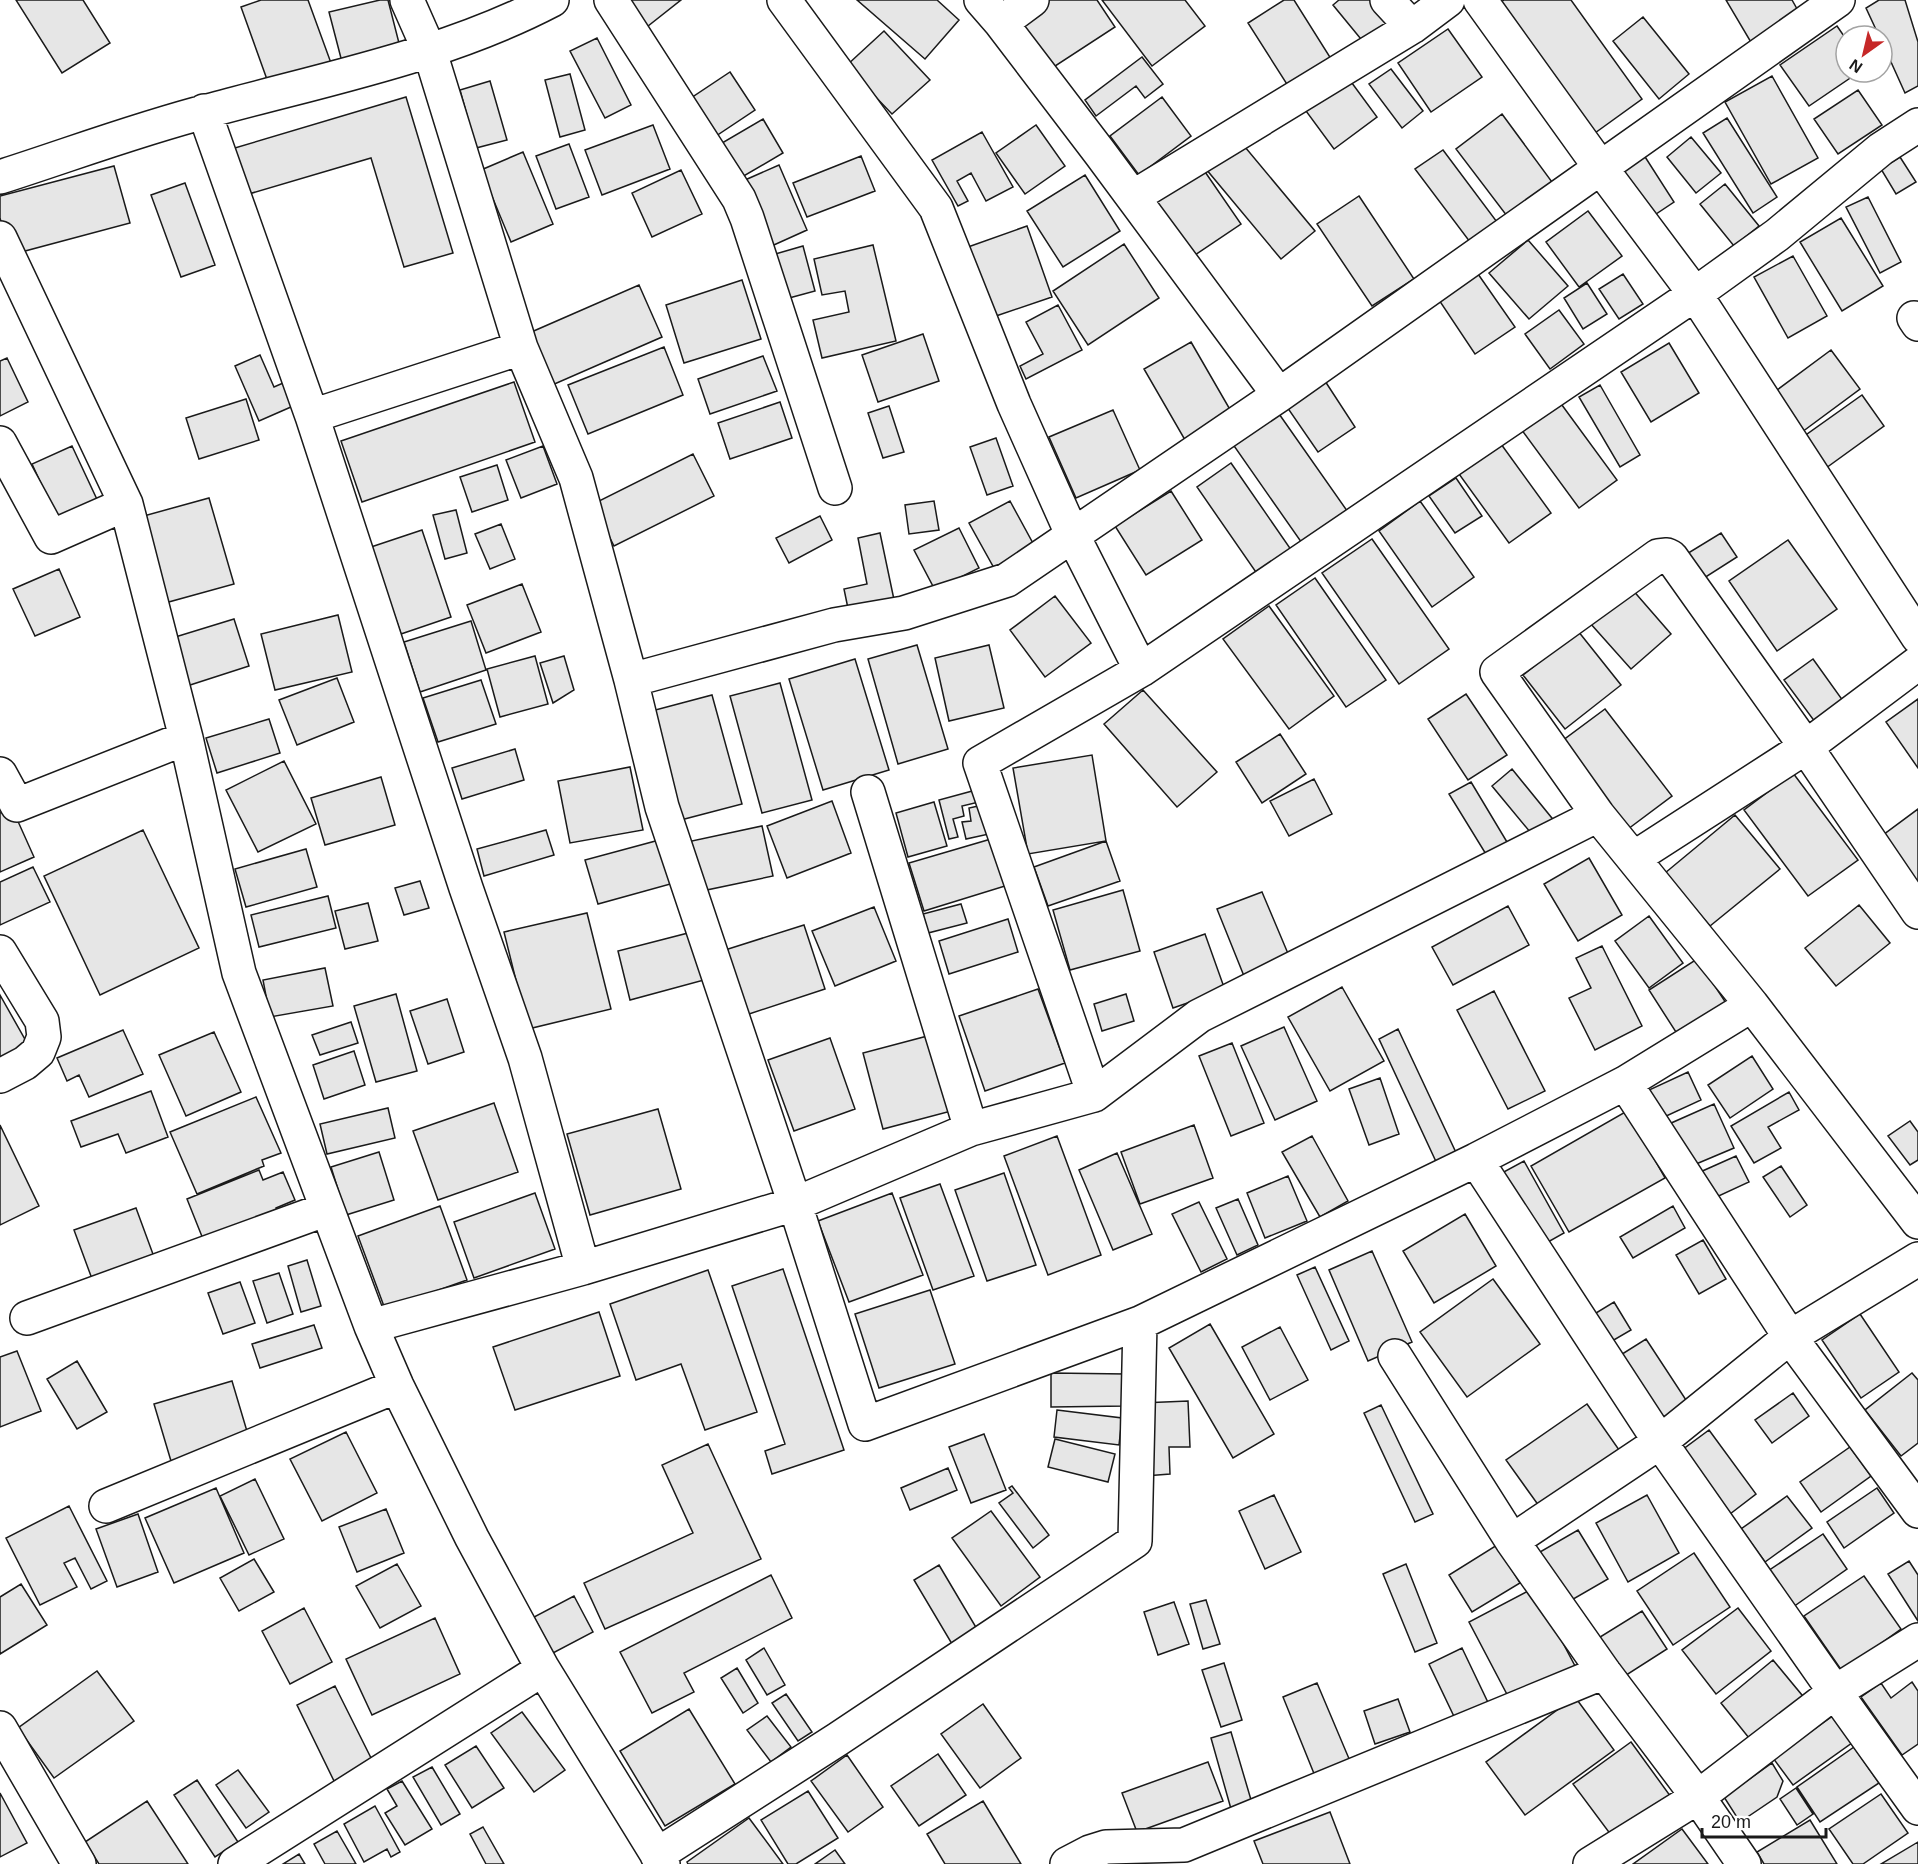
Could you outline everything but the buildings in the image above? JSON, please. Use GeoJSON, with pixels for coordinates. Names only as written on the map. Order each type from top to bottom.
{"type":"FeatureCollection","features":[{"type":"Feature","properties":{"kind":"street"},"geometry":{"type":"LineString","coordinates":[[407,0],[430,52],[521,348],[576,478],[631,680],[662,807],[795,1204],[865,1424],[1140,1323],[1476,1160],[1625,1083],[1752,1005]]}},
{"type":"Feature","properties":{"kind":"street"},"geometry":{"type":"LineString","coordinates":[[0,177],[204,111],[430,52],[529,12],[552,0]]}},
{"type":"Feature","properties":{"kind":"street"},"geometry":{"type":"LineString","coordinates":[[611,0],[739,199],[835,488]]}},
{"type":"Feature","properties":{"kind":"street"},"geometry":{"type":"LineString","coordinates":[[784,0],[936,208],[1014,404],[1073,536],[1141,669]]}},
{"type":"Feature","properties":{"kind":"street"},"geometry":{"type":"LineString","coordinates":[[1032,0],[991,11],[1279,395]]}},
{"type":"Feature","properties":{"kind":"street"},"geometry":{"type":"LineString","coordinates":[[1387,0],[1412,27]]}},
{"type":"Feature","properties":{"kind":"street"},"geometry":{"type":"LineString","coordinates":[[1132,197],[1412,27],[1448,0]]}},
{"type":"Feature","properties":{"kind":"street"},"geometry":{"type":"LineString","coordinates":[[1480,0],[1695,294],[1918,637]]}},
{"type":"Feature","properties":{"kind":"street"},"geometry":{"type":"LineString","coordinates":[[631,680],[834,625],[914,610],[1007,579],[1279,395],[1838,0]]}},
{"type":"Feature","properties":{"kind":"street"},"geometry":{"type":"LineString","coordinates":[[204,111],[312,416],[466,888],[525,1058],[583,1268]]}},
{"type":"Feature","properties":{"kind":"street"},"geometry":{"type":"LineString","coordinates":[[1094,1095],[980,763],[1141,669],[1695,294],[1777,235],[1881,149],[1918,125]]}},
{"type":"Feature","properties":{"kind":"street"},"geometry":{"type":"LineString","coordinates":[[0,238],[126,504],[186,738],[239,973],[371,1326],[397,1386],[472,1538],[543,1669],[660,1860],[838,1738],[1135,1541],[1140,1323]]}},
{"type":"Feature","properties":{"kind":"street"},"geometry":{"type":"LineString","coordinates":[[312,416],[521,348]]}},
{"type":"Feature","properties":{"kind":"street"},"geometry":{"type":"LineString","coordinates":[[0,443],[51,537],[126,504]]}},
{"type":"Feature","properties":{"kind":"street"},"geometry":{"type":"LineString","coordinates":[[1918,912],[1806,747],[1671,558],[1662,554],[1497,672],[1598,815],[1752,1005],[1918,1222]]}},
{"type":"Feature","properties":{"kind":"street"},"geometry":{"type":"LineString","coordinates":[[1634,858],[1806,747],[1918,663]]}},
{"type":"Feature","properties":{"kind":"street"},"geometry":{"type":"LineString","coordinates":[[0,774],[17,805],[186,738]]}},
{"type":"Feature","properties":{"kind":"street"},"geometry":{"type":"LineString","coordinates":[[868,792],[971,1129]]}},
{"type":"Feature","properties":{"kind":"street"},"geometry":{"type":"LineString","coordinates":[[371,1326],[583,1268],[795,1204],[971,1129],[1094,1095],[1199,1016],[1598,815]]}},
{"type":"Feature","properties":{"kind":"street"},"geometry":{"type":"LineString","coordinates":[[0,952],[42,1022],[44,1037],[38,1052],[25,1063],[0,1076]]}},
{"type":"Feature","properties":{"kind":"street"},"geometry":{"type":"LineString","coordinates":[[1625,1083],[1790,1337],[1918,1511]]}},
{"type":"Feature","properties":{"kind":"street"},"geometry":{"type":"LineString","coordinates":[[1476,1160],[1660,1442],[1834,1692],[1918,1808]]}},
{"type":"Feature","properties":{"kind":"street"},"geometry":{"type":"LineString","coordinates":[[27,1318],[327,1209]]}},
{"type":"Feature","properties":{"kind":"street"},"geometry":{"type":"LineString","coordinates":[[1512,1541],[1660,1442],[1790,1337],[1918,1259]]}},
{"type":"Feature","properties":{"kind":"street"},"geometry":{"type":"LineString","coordinates":[[1395,1356],[1512,1541],[1744,1864]]}},
{"type":"Feature","properties":{"kind":"street"},"geometry":{"type":"LineString","coordinates":[[106,1506],[397,1386]]}},
{"type":"Feature","properties":{"kind":"street"},"geometry":{"type":"LineString","coordinates":[[1590,1864],[1698,1797],[1834,1692],[1918,1640]]}},
{"type":"Feature","properties":{"kind":"street"},"geometry":{"type":"LineString","coordinates":[[251,1860],[543,1669]]}},
{"type":"Feature","properties":{"kind":"street"},"geometry":{"type":"LineString","coordinates":[[1067,1864],[1090,1852],[1106,1847],[1184,1845],[1604,1672]]}},
{"type":"Feature","properties":{"kind":"street"},"geometry":{"type":"LineString","coordinates":[[0,1728],[79,1864]]}}]}
